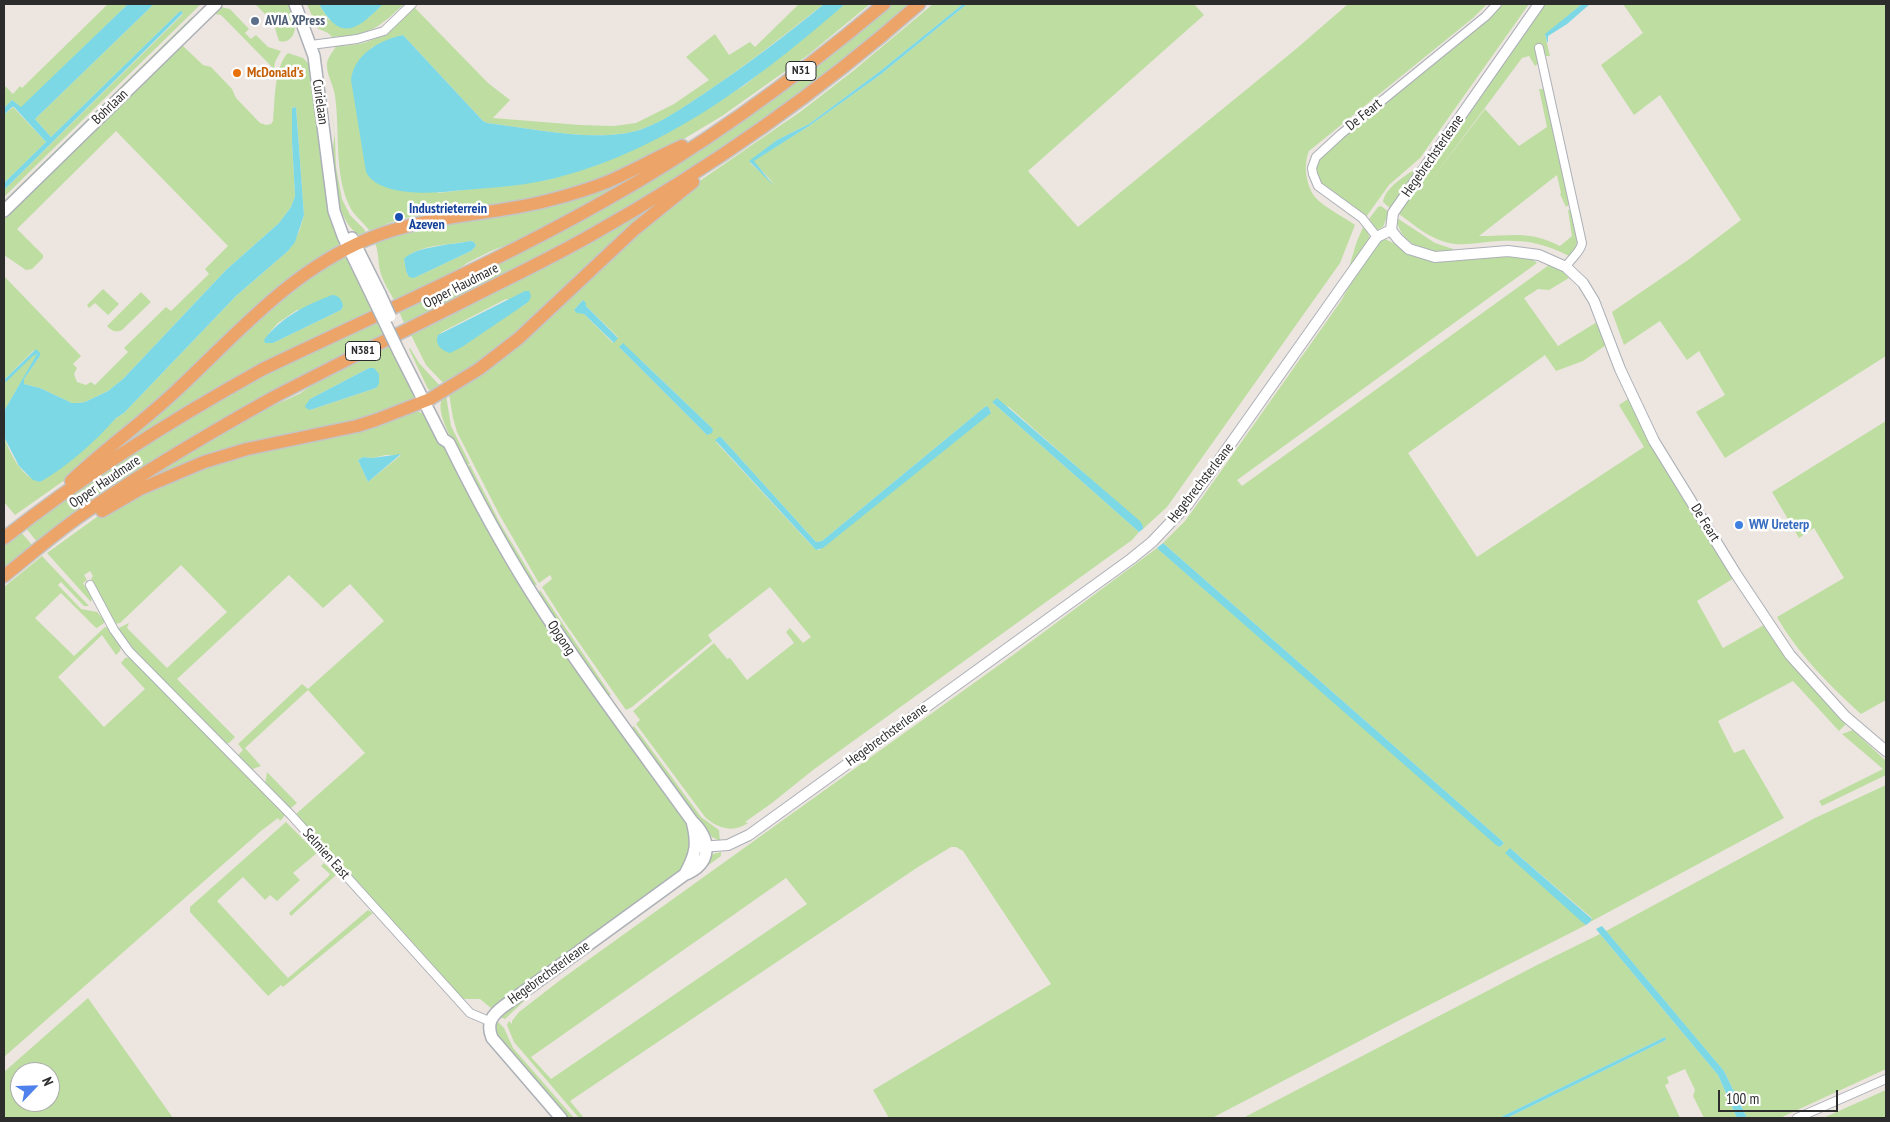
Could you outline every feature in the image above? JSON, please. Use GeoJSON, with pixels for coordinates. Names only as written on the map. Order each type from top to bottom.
{"type":"FeatureCollection","features":[{"type":"Feature","properties":{"kind":"highway","name":"N31"},"geometry":{"type":"LineString","coordinates":[[666,158],[714,133],[774,91],[884,4]]}},
{"type":"Feature","properties":{"kind":"highway","name":"Opper Haudmare"},"geometry":{"type":"LineString","coordinates":[[4,576],[51,538],[121,488],[235,419],[283,392],[575,244],[685,184],[718,158],[803,99],[919,4]]}},
{"type":"Feature","properties":{"kind":"highway","name":"Opper Haudmare"},"geometry":{"type":"LineString","coordinates":[[4,538],[42,509],[167,425],[263,369],[523,245],[606,200],[666,158]]}},
{"type":"Feature","properties":{"kind":"highway","name":"N381"},"geometry":{"type":"LineString","coordinates":[[42,509],[83,470],[135,428],[177,390],[270,300],[293,283],[352,246],[415,223],[544,202],[577,193],[666,158]]}},
{"type":"Feature","properties":{"kind":"highway","name":"N381"},"geometry":{"type":"LineString","coordinates":[[51,538],[140,489],[204,462],[247,449],[363,424],[427,400],[479,369],[513,343],[685,184]]}},
{"type":"Feature","properties":{"kind":"main road","name":"Bohrlaan"},"geometry":{"type":"LineString","coordinates":[[4,211],[216,4]]}},
{"type":"Feature","properties":{"kind":"main road","name":"Curielaan"},"geometry":{"type":"LineString","coordinates":[[295,4],[311,46],[320,93],[328,175],[334,211],[376,296]]}},
{"type":"Feature","properties":{"kind":"main road","name":"Opgong"},"geometry":{"type":"LineString","coordinates":[[376,296],[427,400],[443,439],[449,443],[479,503],[531,592],[580,665],[692,821],[703,832],[701,847]]}},
{"type":"Feature","properties":{"kind":"main road","name":"Hegebrechsterleane"},"geometry":{"type":"LineString","coordinates":[[490,1021],[494,1014],[504,1006],[684,875],[696,869],[704,859],[701,847]]}},
{"type":"Feature","properties":{"kind":"main road"},"geometry":{"type":"LineString","coordinates":[[490,1021],[492,1038],[561,1118]]}},
{"type":"Feature","properties":{"kind":"street"},"geometry":{"type":"LineString","coordinates":[[311,46],[357,39],[384,31],[412,4]]}},
{"type":"Feature","properties":{"kind":"street","name":"De Feart"},"geometry":{"type":"LineString","coordinates":[[1377,238],[1362,218],[1318,186],[1312,174],[1316,157],[1341,134],[1486,16],[1497,4]]}},
{"type":"Feature","properties":{"kind":"street","name":"Hegebrechsterleane"},"geometry":{"type":"LineString","coordinates":[[701,847],[731,844],[749,835],[1152,542],[1184,509],[1211,474],[1377,238],[1391,230],[1393,212],[1539,4]]}},
{"type":"Feature","properties":{"kind":"street"},"geometry":{"type":"LineString","coordinates":[[1539,48],[1582,243],[1580,250],[1570,259],[1566,267]]}},
{"type":"Feature","properties":{"kind":"street","name":"De Feart"},"geometry":{"type":"LineString","coordinates":[[1391,230],[1393,235],[1403,244],[1426,255],[1442,258],[1508,251],[1521,252],[1546,258],[1566,267],[1583,283],[1594,301],[1620,369],[1654,441],[1752,598],[1790,654],[1845,716],[1886,751]]}},
{"type":"Feature","properties":{"kind":"street","name":"Selmien East"},"geometry":{"type":"LineString","coordinates":[[90,585],[114,630],[134,657],[296,821],[470,1013],[490,1021]]}},
{"type":"Feature","properties":{"kind":"street"},"geometry":{"type":"LineString","coordinates":[[1797,1118],[1886,1078]]}},
{"type":"Feature","properties":{"kind":"green space"},"geometry":{"type":"Polygon","coordinates":[[[108,4],[128,4],[21,108],[12,100],[4,108],[4,85],[13,94],[20,86],[22,88],[108,4]]]}},
{"type":"Feature","properties":{"kind":"green space"},"geometry":{"type":"Polygon","coordinates":[[[154,4],[201,4],[4,197],[4,190],[183,13],[178,13],[51,137],[35,119],[154,4]]]}},
{"type":"Feature","properties":{"kind":"green space"},"geometry":{"type":"Polygon","coordinates":[[[255,4],[290,4],[298,23],[295,24],[292,37],[283,42],[279,41],[273,22],[255,4]]]}},
{"type":"Feature","properties":{"kind":"green space"},"geometry":{"type":"Polygon","coordinates":[[[307,4],[319,4],[329,20],[368,18],[383,4],[404,4],[372,29],[355,35],[332,37],[317,28],[307,4]]]}},
{"type":"Feature","properties":{"kind":"green space"},"geometry":{"type":"Polygon","coordinates":[[[799,4],[824,4],[747,63],[681,109],[652,125],[620,134],[570,134],[487,123],[483,121],[403,35],[371,48],[438,193],[547,180],[600,164],[666,133],[745,85],[845,4],[870,4],[808,55],[722,116],[662,152],[576,191],[441,216],[408,217],[387,224],[371,233],[353,212],[348,203],[339,164],[335,96],[327,70],[327,63],[336,46],[361,43],[380,36],[414,7],[488,83],[510,100],[493,118],[614,126],[636,123],[674,104],[709,80],[686,57],[715,34],[729,55],[750,42],[755,47],[799,4]]]}},
{"type":"Feature","properties":{"kind":"green space"},"geometry":{"type":"Polygon","coordinates":[[[891,4],[912,4],[782,109],[662,188],[534,261],[405,325],[398,309],[523,249],[845,43],[891,4]]]}},
{"type":"Feature","properties":{"kind":"green space"},"geometry":{"type":"Polygon","coordinates":[[[933,4],[963,4],[879,72],[809,124],[777,140],[750,163],[775,185],[753,161],[809,126],[880,75],[967,4],[1194,4],[1204,15],[1028,171],[1078,227],[1296,49],[1348,4],[1487,4],[1473,18],[1309,151],[1306,169],[1308,181],[1315,197],[1322,204],[1355,225],[1340,263],[1167,507],[1143,529],[1143,526],[1134,517],[1009,407],[992,402],[1139,532],[1132,540],[813,770],[745,822],[748,823],[732,829],[721,827],[705,817],[636,724],[640,720],[633,711],[714,643],[727,659],[730,658],[747,680],[794,643],[786,632],[790,628],[803,643],[811,637],[770,587],[708,635],[712,641],[626,710],[542,587],[552,579],[550,575],[539,583],[499,514],[457,432],[449,394],[493,367],[685,191],[800,112],[853,71],[933,4]],[[583,300],[574,310],[584,314],[613,343],[618,337],[586,306],[583,300]],[[619,347],[707,435],[713,429],[642,361],[619,347]],[[986,406],[822,541],[816,542],[721,437],[716,442],[811,545],[819,550],[991,411],[986,406]]]}},
{"type":"Feature","properties":{"kind":"green space"},"geometry":{"type":"Polygon","coordinates":[[[1500,4],[1529,4],[1420,158],[1389,185],[1366,217],[1321,185],[1315,172],[1322,153],[1500,4]]]}},
{"type":"Feature","properties":{"kind":"green space"},"geometry":{"type":"Polygon","coordinates":[[[1544,4],[1582,4],[1545,35],[1550,56],[1544,56],[1541,45],[1536,46],[1539,63],[1535,66],[1529,56],[1522,58],[1432,179],[1485,109],[1519,146],[1547,127],[1539,89],[1543,89],[1570,204],[1566,207],[1560,194],[1557,175],[1479,236],[1529,236],[1560,246],[1572,236],[1568,210],[1571,210],[1577,234],[1574,251],[1569,256],[1548,247],[1529,242],[1499,241],[1458,244],[1435,238],[1416,227],[1398,212],[1544,4]]]}},
{"type":"Feature","properties":{"kind":"green space"},"geometry":{"type":"Polygon","coordinates":[[[1623,4],[1886,4],[1886,356],[1725,458],[1696,412],[1725,395],[1699,351],[1687,360],[1660,321],[1624,345],[1612,312],[1688,260],[1741,220],[1660,95],[1634,115],[1601,65],[1643,33],[1623,4]]]}},
{"type":"Feature","properties":{"kind":"green space"},"geometry":{"type":"Polygon","coordinates":[[[221,7],[230,9],[249,29],[245,33],[251,39],[256,35],[268,47],[281,51],[275,62],[274,69],[221,15],[214,14],[221,7]]]}},
{"type":"Feature","properties":{"kind":"green space"},"geometry":{"type":"Polygon","coordinates":[[[192,17],[195,19],[4,206],[4,201],[192,17]]]}},
{"type":"Feature","properties":{"kind":"green space"},"geometry":{"type":"Polygon","coordinates":[[[183,46],[203,65],[211,67],[232,89],[236,98],[260,123],[266,125],[271,124],[273,121],[278,75],[283,59],[288,53],[303,58],[311,66],[340,240],[338,247],[69,477],[15,515],[4,502],[4,437],[17,464],[27,475],[40,482],[75,457],[116,418],[124,413],[236,296],[288,251],[300,230],[304,215],[296,107],[292,108],[295,196],[291,207],[279,223],[226,270],[123,379],[108,391],[85,402],[72,403],[40,388],[24,384],[24,379],[40,356],[34,350],[4,380],[4,276],[81,356],[73,364],[77,368],[74,374],[77,382],[86,385],[91,382],[95,385],[128,352],[124,348],[166,307],[171,311],[209,274],[205,269],[228,246],[116,131],[17,229],[43,255],[43,258],[32,269],[26,270],[4,255],[4,218],[178,47],[183,46]]]}},
{"type":"Feature","properties":{"kind":"green space"},"geometry":{"type":"Polygon","coordinates":[[[13,107],[46,142],[4,183],[4,115],[13,107]]]}},
{"type":"Feature","properties":{"kind":"green space"},"geometry":{"type":"Polygon","coordinates":[[[334,131],[336,167],[342,199],[350,215],[364,229],[366,233],[362,236],[345,219],[336,192],[333,163],[334,131]]]}},
{"type":"Feature","properties":{"kind":"green space"},"geometry":{"type":"Polygon","coordinates":[[[665,159],[598,199],[527,237],[491,251],[467,263],[453,273],[394,300],[381,274],[374,241],[401,230],[544,204],[665,159]],[[474,242],[418,250],[404,259],[407,274],[414,278],[471,251],[476,246],[474,242]]]}},
{"type":"Feature","properties":{"kind":"green space"},"geometry":{"type":"Polygon","coordinates":[[[1423,164],[1391,209],[1383,202],[1388,191],[1399,180],[1423,164]]]}},
{"type":"Feature","properties":{"kind":"green space"},"geometry":{"type":"Polygon","coordinates":[[[669,195],[517,337],[446,386],[426,365],[410,333],[669,195]],[[506,299],[442,332],[437,337],[437,342],[518,309],[527,303],[506,299]]]}},
{"type":"Feature","properties":{"kind":"green space"},"geometry":{"type":"Polygon","coordinates":[[[1381,206],[1389,212],[1383,227],[1377,230],[1369,219],[1378,207],[1381,206]]]}},
{"type":"Feature","properties":{"kind":"green space"},"geometry":{"type":"Polygon","coordinates":[[[1397,218],[1435,243],[1453,249],[1453,251],[1435,252],[1417,246],[1403,235],[1397,218]]]}},
{"type":"Feature","properties":{"kind":"green space"},"geometry":{"type":"Polygon","coordinates":[[[1364,225],[1370,238],[1350,269],[1357,241],[1364,225]]]}},
{"type":"Feature","properties":{"kind":"green space"},"geometry":{"type":"Polygon","coordinates":[[[1385,239],[1430,261],[1443,262],[1514,255],[1531,258],[1537,263],[1237,480],[1242,486],[1549,265],[1562,271],[1569,278],[1549,290],[1538,289],[1524,298],[1558,346],[1597,322],[1606,345],[1583,361],[1556,371],[1545,355],[1408,453],[1477,557],[1644,447],[1619,405],[1628,399],[1643,428],[1734,578],[1697,601],[1723,648],[1764,625],[1803,676],[1846,724],[1839,731],[1793,681],[1718,721],[1734,753],[1744,749],[1784,818],[1590,922],[1592,918],[1510,848],[1586,925],[1212,1118],[889,1118],[873,1090],[1051,984],[963,851],[956,847],[951,847],[918,867],[570,1101],[584,1118],[579,1118],[514,1042],[507,1025],[509,1021],[512,1024],[512,1021],[519,1012],[563,978],[1013,655],[1157,548],[1500,847],[1504,843],[1163,543],[1185,521],[1209,488],[1341,301],[1355,275],[1380,242],[1385,239]],[[786,878],[531,1057],[551,1079],[807,904],[786,878]]]}},
{"type":"Feature","properties":{"kind":"green space"},"geometry":{"type":"Polygon","coordinates":[[[346,255],[349,257],[372,310],[260,365],[90,470],[271,302],[346,255]],[[343,306],[297,310],[278,323],[269,333],[273,343],[341,310],[343,306]]]}},
{"type":"Feature","properties":{"kind":"green space"},"geometry":{"type":"Polygon","coordinates":[[[103,289],[119,304],[108,315],[95,303],[89,308],[87,305],[103,289]]]}},
{"type":"Feature","properties":{"kind":"green space"},"geometry":{"type":"Polygon","coordinates":[[[141,292],[151,302],[122,330],[115,331],[109,328],[107,326],[141,292]]]}},
{"type":"Feature","properties":{"kind":"green space"},"geometry":{"type":"Polygon","coordinates":[[[377,319],[385,335],[38,543],[25,527],[169,429],[246,385],[377,319]]]}},
{"type":"Feature","properties":{"kind":"green space"},"geometry":{"type":"Polygon","coordinates":[[[389,344],[417,398],[376,417],[282,438],[123,494],[165,466],[260,409],[299,394],[328,375],[389,344]],[[369,368],[310,399],[310,410],[376,388],[369,368]]]}},
{"type":"Feature","properties":{"kind":"green space"},"geometry":{"type":"Polygon","coordinates":[[[410,348],[419,363],[441,387],[431,391],[428,389],[410,348]]]}},
{"type":"Feature","properties":{"kind":"green space"},"geometry":{"type":"Polygon","coordinates":[[[36,353],[37,355],[4,411],[4,382],[36,353]]]}},
{"type":"Feature","properties":{"kind":"green space"},"geometry":{"type":"Polygon","coordinates":[[[446,395],[451,426],[470,464],[467,465],[461,453],[459,454],[444,423],[440,406],[446,395]]]}},
{"type":"Feature","properties":{"kind":"green space"},"geometry":{"type":"Polygon","coordinates":[[[414,410],[425,414],[452,459],[457,471],[688,824],[691,838],[690,850],[686,862],[678,874],[492,1009],[480,999],[462,999],[297,818],[296,814],[365,753],[308,690],[245,748],[261,766],[250,770],[238,758],[243,750],[238,744],[302,684],[308,689],[384,621],[350,584],[323,608],[289,575],[177,679],[235,737],[225,744],[141,659],[119,628],[129,623],[127,628],[167,668],[227,612],[181,565],[120,623],[115,624],[91,579],[93,576],[90,571],[84,575],[87,580],[83,583],[92,598],[91,602],[47,553],[101,514],[198,466],[414,410]],[[401,455],[363,457],[358,460],[368,482],[401,455]]]}},
{"type":"Feature","properties":{"kind":"green space"},"geometry":{"type":"Polygon","coordinates":[[[1886,421],[1886,700],[1861,714],[1815,669],[1785,631],[1777,617],[1844,578],[1814,528],[1799,538],[1772,492],[1886,421]]]}},
{"type":"Feature","properties":{"kind":"green space"},"geometry":{"type":"Polygon","coordinates":[[[470,465],[501,525],[537,585],[532,585],[466,467],[470,465]]]}},
{"type":"Feature","properties":{"kind":"green space"},"geometry":{"type":"Polygon","coordinates":[[[20,531],[33,546],[4,569],[4,544],[20,531]]]}},
{"type":"Feature","properties":{"kind":"green space"},"geometry":{"type":"Polygon","coordinates":[[[42,556],[89,606],[84,606],[61,582],[58,585],[81,609],[97,612],[104,620],[104,623],[97,628],[95,627],[61,593],[35,618],[74,656],[105,627],[108,628],[121,646],[120,651],[116,655],[102,635],[58,677],[104,727],[145,689],[121,663],[125,658],[130,657],[286,814],[280,821],[278,818],[261,831],[4,1057],[4,587],[42,556]]]}},
{"type":"Feature","properties":{"kind":"green space"},"geometry":{"type":"Polygon","coordinates":[[[540,590],[611,695],[607,695],[538,595],[540,590]]]}},
{"type":"Feature","properties":{"kind":"green space"},"geometry":{"type":"Polygon","coordinates":[[[634,726],[701,817],[719,830],[720,841],[712,837],[696,818],[631,729],[634,726]]]}},
{"type":"Feature","properties":{"kind":"green space"},"geometry":{"type":"Polygon","coordinates":[[[1853,730],[1886,761],[1886,775],[1822,806],[1819,801],[1883,769],[1842,734],[1853,730]]]}},
{"type":"Feature","properties":{"kind":"green space"},"geometry":{"type":"Polygon","coordinates":[[[267,772],[297,803],[291,808],[288,808],[265,785],[267,772]]]}},
{"type":"Feature","properties":{"kind":"green space"},"geometry":{"type":"Polygon","coordinates":[[[1886,785],[1886,1069],[1780,1118],[1747,1118],[1724,1071],[1606,931],[1815,818],[1886,785]]]}},
{"type":"Feature","properties":{"kind":"green space"},"geometry":{"type":"Polygon","coordinates":[[[286,822],[317,853],[293,873],[300,880],[277,901],[270,895],[265,900],[243,877],[217,901],[288,978],[368,910],[373,913],[283,987],[281,985],[268,996],[190,912],[190,907],[286,822]]]}},
{"type":"Feature","properties":{"kind":"green space"},"geometry":{"type":"Polygon","coordinates":[[[721,852],[721,856],[538,988],[505,1019],[499,1017],[501,1013],[706,864],[713,854],[721,852]]]}},
{"type":"Feature","properties":{"kind":"green space"},"geometry":{"type":"Polygon","coordinates":[[[324,863],[336,875],[291,916],[289,913],[330,874],[321,866],[324,863]]]}},
{"type":"Feature","properties":{"kind":"green space"},"geometry":{"type":"Polygon","coordinates":[[[1600,934],[1718,1075],[1737,1118],[1704,1118],[1693,1096],[1695,1090],[1685,1069],[1667,1077],[1669,1083],[1665,1085],[1680,1118],[1507,1118],[1666,1040],[1665,1037],[1499,1118],[1243,1118],[1537,965],[1600,934]]]}},
{"type":"Feature","properties":{"kind":"green space"},"geometry":{"type":"Polygon","coordinates":[[[88,998],[173,1118],[4,1118],[4,1072],[10,1067],[10,1112],[60,1112],[60,1062],[15,1062],[88,998]]]}},
{"type":"Feature","properties":{"kind":"green space"},"geometry":{"type":"Polygon","coordinates":[[[496,1020],[504,1028],[513,1048],[574,1118],[566,1118],[497,1038],[496,1020]]]}},
{"type":"Feature","properties":{"kind":"green space"},"geometry":{"type":"Polygon","coordinates":[[[1886,1090],[1886,1118],[1823,1118],[1886,1090]]]}},
{"type":"Feature","properties":{"kind":"water"},"geometry":{"type":"Polygon","coordinates":[[[128,4],[154,4],[35,119],[51,137],[178,13],[181,11],[183,13],[4,190],[4,183],[46,142],[14,107],[4,115],[4,108],[12,100],[21,107],[128,4]]]}},
{"type":"Feature","properties":{"kind":"water"},"geometry":{"type":"Polygon","coordinates":[[[319,4],[383,4],[357,26],[342,28],[327,16],[319,4]]]}},
{"type":"Feature","properties":{"kind":"water"},"geometry":{"type":"Polygon","coordinates":[[[824,4],[845,4],[743,86],[706,110],[669,133],[630,152],[589,168],[547,180],[524,184],[431,193],[405,192],[381,186],[372,180],[366,172],[351,80],[357,63],[369,50],[394,37],[403,35],[483,121],[487,123],[571,134],[620,134],[653,125],[683,107],[749,62],[824,4]]]}},
{"type":"Feature","properties":{"kind":"water"},"geometry":{"type":"Polygon","coordinates":[[[963,4],[967,4],[880,75],[809,126],[754,161],[774,186],[749,161],[777,140],[809,124],[879,72],[963,4]]]}},
{"type":"Feature","properties":{"kind":"water"},"geometry":{"type":"Polygon","coordinates":[[[1582,4],[1590,4],[1567,24],[1548,36],[1547,42],[1545,34],[1582,4]]]}},
{"type":"Feature","properties":{"kind":"water"},"geometry":{"type":"Polygon","coordinates":[[[296,107],[304,215],[295,242],[288,251],[236,296],[124,413],[116,418],[90,445],[50,476],[40,482],[33,480],[19,466],[4,437],[4,411],[37,354],[6,382],[4,380],[36,349],[40,356],[24,379],[24,384],[40,388],[72,403],[85,402],[108,391],[123,379],[226,270],[279,223],[291,207],[295,196],[292,108],[296,107]]]}},
{"type":"Feature","properties":{"kind":"water"},"geometry":{"type":"Polygon","coordinates":[[[471,241],[476,246],[471,251],[414,278],[409,277],[404,259],[409,255],[425,249],[471,241]]]}},
{"type":"Feature","properties":{"kind":"water"},"geometry":{"type":"Polygon","coordinates":[[[525,291],[529,291],[531,294],[527,303],[462,347],[450,353],[444,351],[438,344],[438,335],[525,291]]]}},
{"type":"Feature","properties":{"kind":"water"},"geometry":{"type":"Polygon","coordinates":[[[332,295],[337,296],[341,300],[343,306],[341,310],[273,343],[265,343],[264,340],[286,318],[332,295]]]}},
{"type":"Feature","properties":{"kind":"water"},"geometry":{"type":"Polygon","coordinates":[[[583,300],[586,306],[618,338],[614,343],[584,314],[577,313],[574,310],[583,300]]]}},
{"type":"Feature","properties":{"kind":"water"},"geometry":{"type":"Polygon","coordinates":[[[623,343],[713,429],[712,433],[707,435],[619,347],[623,343]]]}},
{"type":"Feature","properties":{"kind":"water"},"geometry":{"type":"Polygon","coordinates":[[[369,368],[374,368],[379,374],[379,384],[376,388],[310,410],[306,408],[305,406],[310,399],[369,368]]]}},
{"type":"Feature","properties":{"kind":"water"},"geometry":{"type":"Polygon","coordinates":[[[997,398],[1140,521],[1143,529],[1139,532],[992,402],[997,398]]]}},
{"type":"Feature","properties":{"kind":"water"},"geometry":{"type":"Polygon","coordinates":[[[986,406],[991,413],[823,548],[816,550],[715,440],[721,437],[816,542],[822,541],[986,406]]]}},
{"type":"Feature","properties":{"kind":"water"},"geometry":{"type":"Polygon","coordinates":[[[401,454],[368,482],[358,460],[363,457],[372,458],[401,454]]]}},
{"type":"Feature","properties":{"kind":"water"},"geometry":{"type":"Polygon","coordinates":[[[1163,543],[1504,843],[1500,847],[1496,845],[1159,550],[1157,548],[1163,543]]]}},
{"type":"Feature","properties":{"kind":"water"},"geometry":{"type":"Polygon","coordinates":[[[1510,848],[1592,919],[1590,922],[1586,925],[1582,922],[1505,853],[1510,848]]]}},
{"type":"Feature","properties":{"kind":"water"},"geometry":{"type":"Polygon","coordinates":[[[1602,926],[1724,1071],[1747,1118],[1737,1118],[1718,1075],[1596,929],[1602,926]]]}},
{"type":"Feature","properties":{"kind":"water"},"geometry":{"type":"Polygon","coordinates":[[[1665,1037],[1666,1040],[1507,1118],[1499,1118],[1665,1037]]]}},
{"type":"Feature","properties":{"kind":"place","name":"AVIA XPress"},"geometry":{"type":"Point","coordinates":[255,21]}},
{"type":"Feature","properties":{"kind":"place","name":"McDonald's"},"geometry":{"type":"Point","coordinates":[237,73]}},
{"type":"Feature","properties":{"kind":"place","name":"Industrieterrein Azeven"},"geometry":{"type":"Point","coordinates":[399,217]}},
{"type":"Feature","properties":{"kind":"place","name":"WW Ureterp"},"geometry":{"type":"Point","coordinates":[1739,525]}}]}
